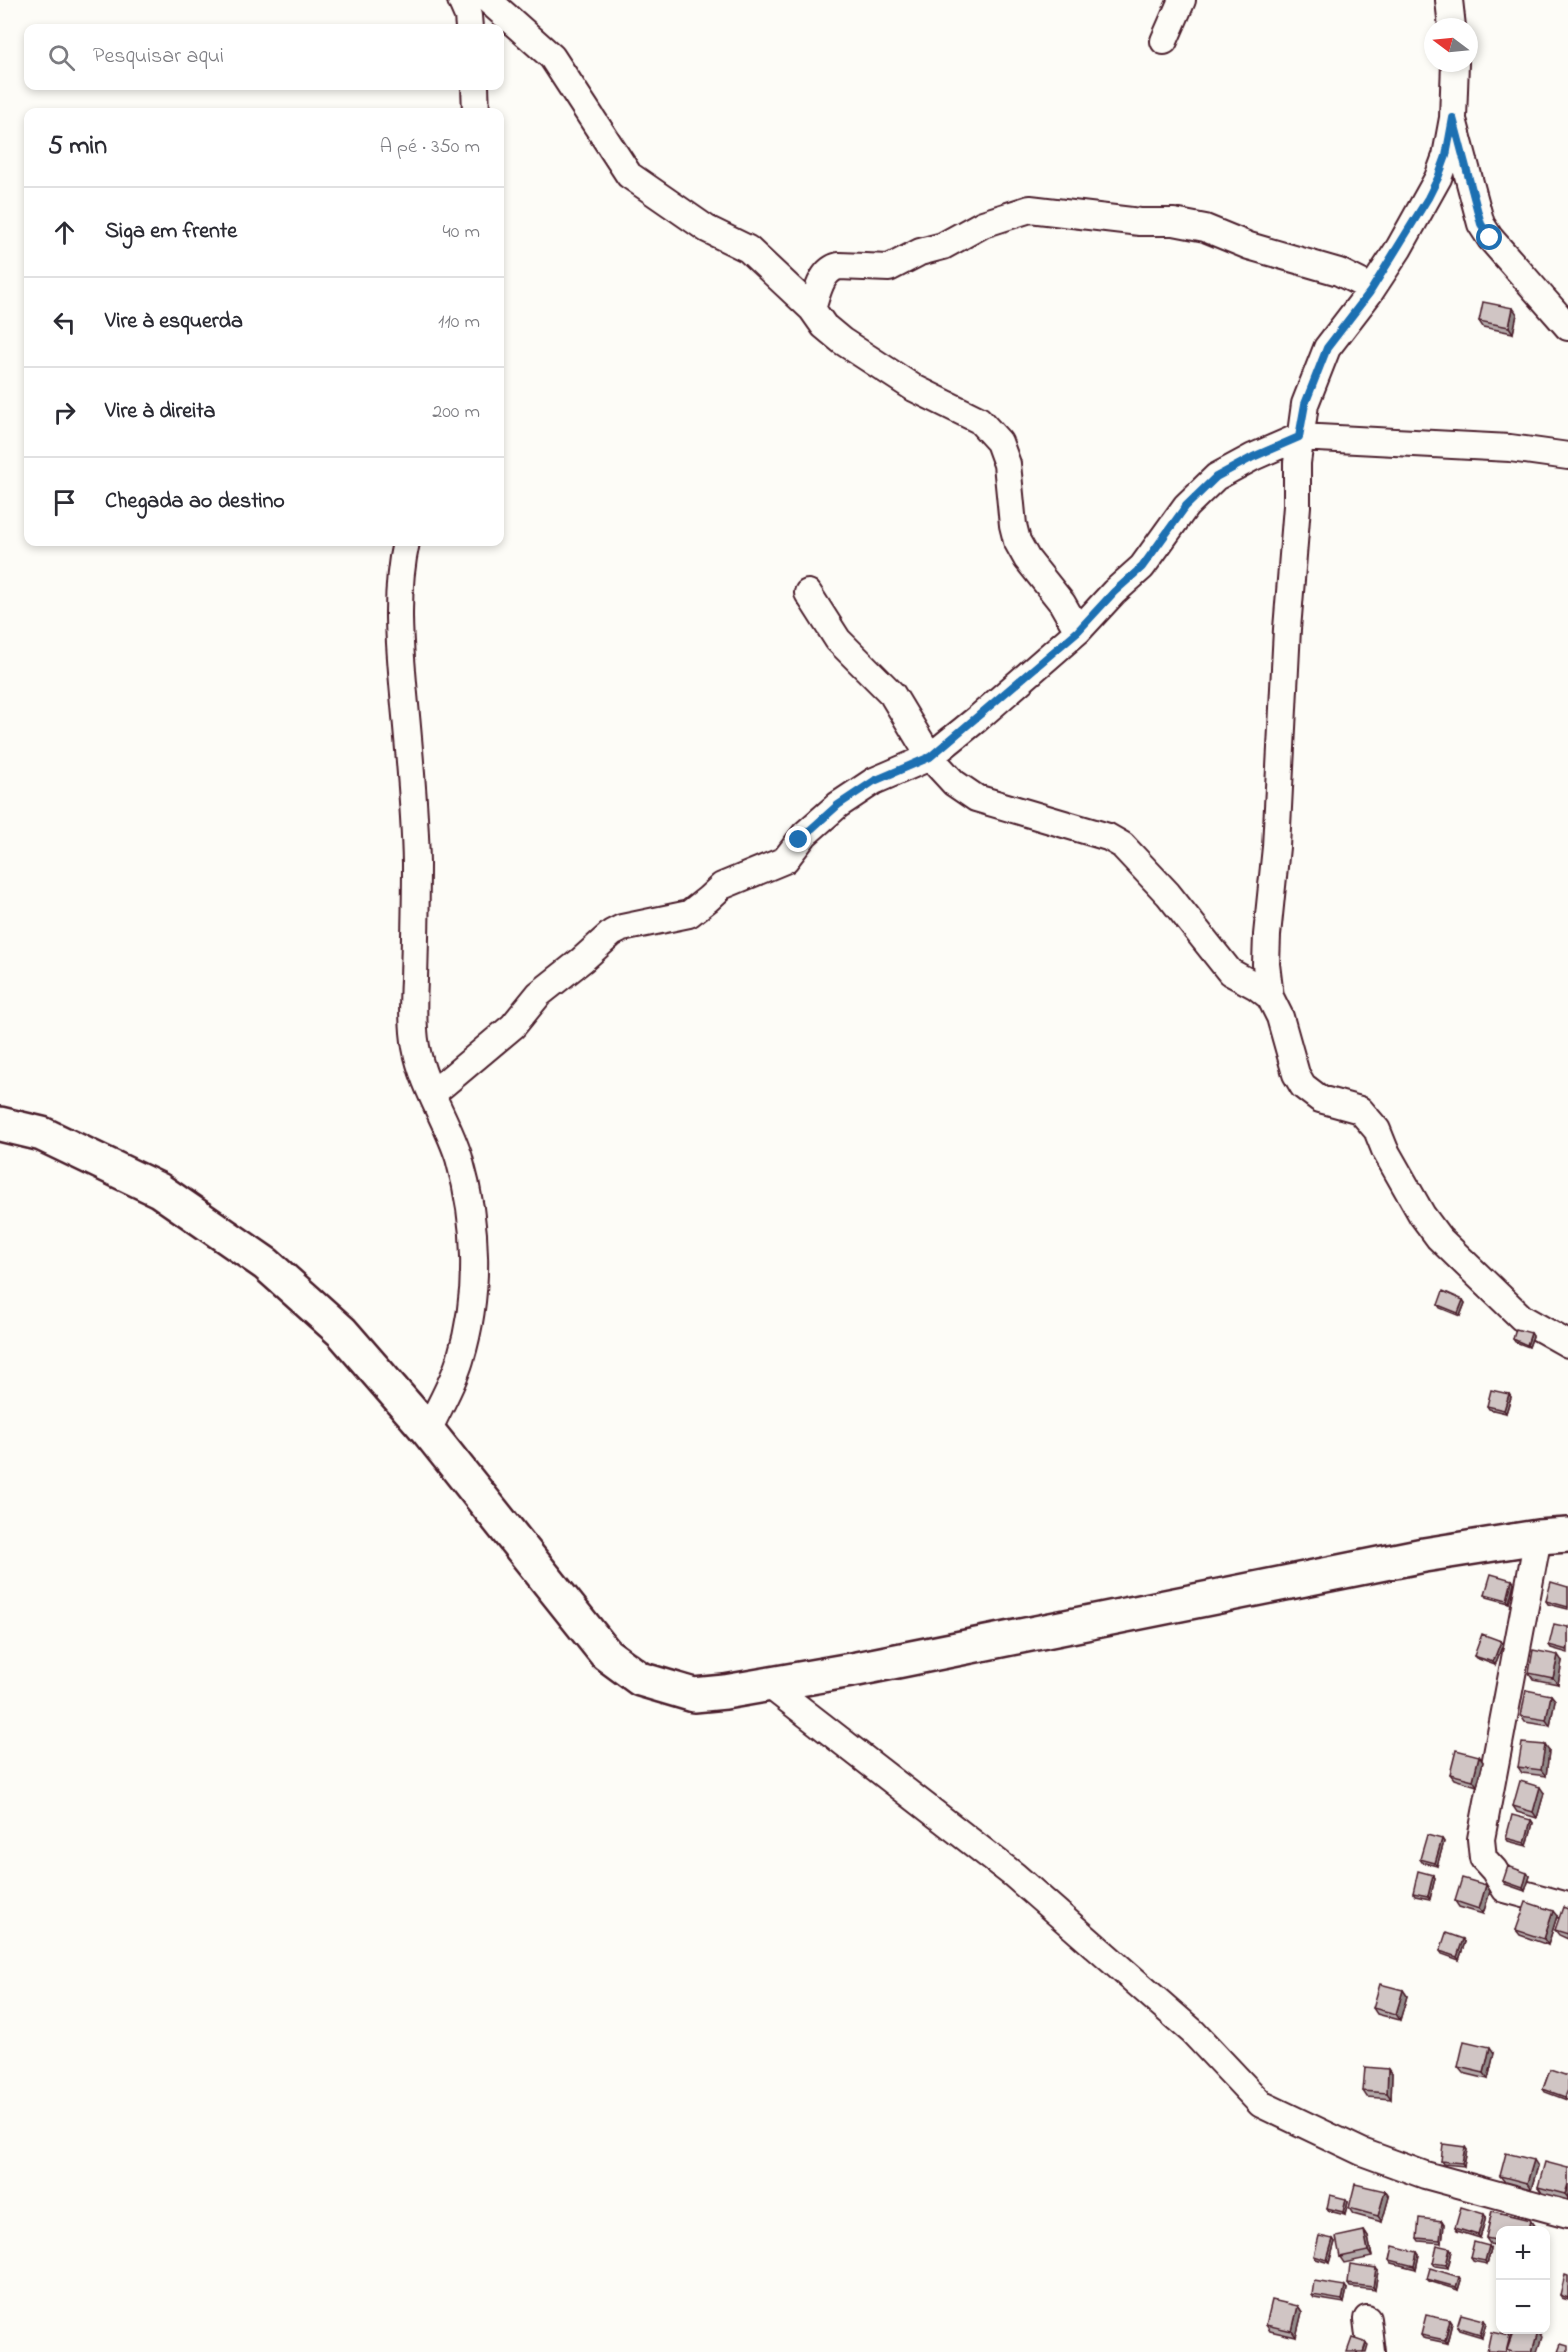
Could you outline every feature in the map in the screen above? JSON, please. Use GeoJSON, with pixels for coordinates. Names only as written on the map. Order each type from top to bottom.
{"type":"FeatureCollection","features":[{"type":"Feature","properties":{"kind":"main road"},"geometry":{"type":"LineString","coordinates":[[0,1124],[42,1134],[159,1190],[266,1264],[342,1332],[428,1431],[606,1654],[640,1679],[694,1695],[725,1692],[857,1669],[1424,1555],[1553,1536]]}},
{"type":"Feature","properties":{"kind":"street"},"geometry":{"type":"LineString","coordinates":[[461,0],[469,24]]}},
{"type":"Feature","properties":{"kind":"street"},"geometry":{"type":"LineString","coordinates":[[488,0],[552,57],[629,175],[707,229],[748,249],[812,309],[824,326],[842,341],[914,388],[979,420],[999,442],[1006,464],[1017,541],[1027,559],[1062,603],[1078,631]]}},
{"type":"Feature","properties":{"kind":"street"},"geometry":{"type":"LineString","coordinates":[[1164,42],[1182,0]]}},
{"type":"Feature","properties":{"kind":"street"},"geometry":{"type":"LineString","coordinates":[[1449,0],[1451,18]]}},
{"type":"Feature","properties":{"kind":"street"},"geometry":{"type":"LineString","coordinates":[[1455,72],[1453,118],[1446,156],[1438,178],[1399,248],[1370,292],[1327,348],[1305,404],[1299,437],[1297,506],[1287,629],[1276,847],[1266,954],[1270,997],[1280,1017],[1296,1074],[1303,1086],[1320,1099],[1359,1110],[1377,1130],[1385,1150],[1422,1215],[1440,1238],[1522,1318],[1568,1344]]}},
{"type":"Feature","properties":{"kind":"street"},"geometry":{"type":"LineString","coordinates":[[476,90],[476,108]]}},
{"type":"Feature","properties":{"kind":"street"},"geometry":{"type":"LineString","coordinates":[[1453,118],[1481,224],[1490,238],[1568,327]]}},
{"type":"Feature","properties":{"kind":"street"},"geometry":{"type":"LineString","coordinates":[[812,309],[824,278],[832,268],[839,266],[889,268],[920,252],[944,246],[983,224],[1030,209],[1140,222],[1174,222],[1205,228],[1249,246],[1339,272],[1361,283],[1370,292]]}},
{"type":"Feature","properties":{"kind":"street"},"geometry":{"type":"LineString","coordinates":[[432,1094],[513,1026],[539,994],[612,933],[622,928],[689,914],[708,900],[722,885],[785,860],[805,834],[838,805],[874,781],[930,757],[1078,631],[1114,592],[1142,567],[1186,506],[1216,477],[1253,457],[1299,437],[1510,448],[1568,456]]}},
{"type":"Feature","properties":{"kind":"street"},"geometry":{"type":"LineString","coordinates":[[405,546],[398,604],[416,864],[413,1004],[416,1047],[432,1094],[458,1157],[473,1226],[476,1272],[472,1316],[459,1362],[428,1431]]}},
{"type":"Feature","properties":{"kind":"street"},"geometry":{"type":"LineString","coordinates":[[808,593],[838,640],[892,694],[930,757],[954,783],[976,798],[1108,837],[1122,845],[1168,894],[1230,972],[1256,986],[1270,997]]}},
{"type":"Feature","properties":{"kind":"street"},"geometry":{"type":"LineString","coordinates":[[1553,1536],[1481,1839],[1483,1858],[1494,1870],[1504,1889],[1568,1906]]}},
{"type":"Feature","properties":{"kind":"street"},"geometry":{"type":"LineString","coordinates":[[768,1684],[1014,1875],[1193,2032],[1261,2104],[1362,2152],[1425,2175],[1568,2214]]}},
{"type":"Feature","properties":{"kind":"street"},"geometry":{"type":"LineString","coordinates":[[1367,2319],[1371,2352]]}},
{"type":"Feature","properties":{"kind":"building"},"geometry":{"type":"Polygon","coordinates":[[[1483,302],[1513,308],[1509,327],[1479,321],[1483,302]]]}},
{"type":"Feature","properties":{"kind":"building"},"geometry":{"type":"Polygon","coordinates":[[[1443,1291],[1463,1300],[1458,1313],[1438,1305],[1443,1291]]]}},
{"type":"Feature","properties":{"kind":"building"},"geometry":{"type":"Polygon","coordinates":[[[1516,1329],[1531,1333],[1527,1345],[1513,1339],[1516,1329]]]}},
{"type":"Feature","properties":{"kind":"building"},"geometry":{"type":"Polygon","coordinates":[[[1491,1390],[1509,1394],[1504,1410],[1487,1406],[1491,1390]]]}},
{"type":"Feature","properties":{"kind":"building"},"geometry":{"type":"Polygon","coordinates":[[[1491,1574],[1512,1580],[1507,1600],[1485,1594],[1491,1574]]]}},
{"type":"Feature","properties":{"kind":"building"},"geometry":{"type":"Polygon","coordinates":[[[1551,1582],[1568,1587],[1568,1607],[1546,1601],[1551,1582]]]}},
{"type":"Feature","properties":{"kind":"building"},"geometry":{"type":"Polygon","coordinates":[[[1554,1624],[1568,1627],[1567,1650],[1549,1645],[1554,1624]]]}},
{"type":"Feature","properties":{"kind":"building"},"geometry":{"type":"Polygon","coordinates":[[[1482,1634],[1501,1641],[1493,1662],[1474,1656],[1482,1634]]]}},
{"type":"Feature","properties":{"kind":"building"},"geometry":{"type":"Polygon","coordinates":[[[1533,1650],[1558,1655],[1553,1678],[1529,1673],[1533,1650]]]}},
{"type":"Feature","properties":{"kind":"building"},"geometry":{"type":"Polygon","coordinates":[[[1526,1690],[1551,1695],[1546,1720],[1521,1716],[1526,1690]]]}},
{"type":"Feature","properties":{"kind":"building"},"geometry":{"type":"Polygon","coordinates":[[[1522,1743],[1545,1745],[1541,1770],[1518,1767],[1522,1743]]]}},
{"type":"Feature","properties":{"kind":"building"},"geometry":{"type":"Polygon","coordinates":[[[1456,1750],[1479,1756],[1473,1780],[1450,1774],[1456,1750]]]}},
{"type":"Feature","properties":{"kind":"building"},"geometry":{"type":"Polygon","coordinates":[[[1520,1781],[1540,1787],[1533,1812],[1513,1806],[1520,1781]]]}},
{"type":"Feature","properties":{"kind":"building"},"geometry":{"type":"Polygon","coordinates":[[[1512,1815],[1531,1820],[1525,1843],[1506,1838],[1512,1815]]]}},
{"type":"Feature","properties":{"kind":"building"},"geometry":{"type":"Polygon","coordinates":[[[1427,1835],[1442,1839],[1435,1863],[1420,1859],[1427,1835]]]}},
{"type":"Feature","properties":{"kind":"building"},"geometry":{"type":"Polygon","coordinates":[[[1508,1866],[1527,1873],[1523,1888],[1503,1881],[1508,1866]]]}},
{"type":"Feature","properties":{"kind":"building"},"geometry":{"type":"Polygon","coordinates":[[[1418,1871],[1433,1875],[1428,1896],[1413,1893],[1418,1871]]]}},
{"type":"Feature","properties":{"kind":"building"},"geometry":{"type":"Polygon","coordinates":[[[1462,1878],[1486,1885],[1479,1909],[1455,1901],[1462,1878]]]}},
{"type":"Feature","properties":{"kind":"building"},"geometry":{"type":"Polygon","coordinates":[[[1526,1902],[1553,1911],[1544,1939],[1516,1930],[1526,1902]]]}},
{"type":"Feature","properties":{"kind":"building"},"geometry":{"type":"Polygon","coordinates":[[[1563,1907],[1568,1909],[1568,1934],[1555,1930],[1563,1907]]]}},
{"type":"Feature","properties":{"kind":"building"},"geometry":{"type":"Polygon","coordinates":[[[1446,1933],[1463,1939],[1457,1957],[1440,1951],[1446,1933]]]}},
{"type":"Feature","properties":{"kind":"building"},"geometry":{"type":"Polygon","coordinates":[[[1380,1984],[1403,1990],[1396,2014],[1373,2008],[1380,1984]]]}},
{"type":"Feature","properties":{"kind":"building"},"geometry":{"type":"Polygon","coordinates":[[[1464,2041],[1490,2047],[1484,2073],[1458,2067],[1464,2041]]]}},
{"type":"Feature","properties":{"kind":"building"},"geometry":{"type":"Polygon","coordinates":[[[1365,2067],[1388,2069],[1387,2093],[1363,2091],[1365,2067]]]}},
{"type":"Feature","properties":{"kind":"building"},"geometry":{"type":"Polygon","coordinates":[[[1550,2070],[1568,2076],[1568,2090],[1565,2097],[1543,2089],[1550,2070]]]}},
{"type":"Feature","properties":{"kind":"building"},"geometry":{"type":"Polygon","coordinates":[[[1443,2144],[1465,2147],[1462,2163],[1441,2161],[1443,2144]]]}},
{"type":"Feature","properties":{"kind":"building"},"geometry":{"type":"Polygon","coordinates":[[[1506,2153],[1534,2160],[1527,2183],[1500,2176],[1506,2153]]]}},
{"type":"Feature","properties":{"kind":"building"},"geometry":{"type":"Polygon","coordinates":[[[1545,2162],[1568,2168],[1568,2184],[1565,2194],[1538,2187],[1545,2162]]]}},
{"type":"Feature","properties":{"kind":"building"},"geometry":{"type":"Polygon","coordinates":[[[1355,2184],[1385,2191],[1378,2216],[1349,2208],[1355,2184]]]}},
{"type":"Feature","properties":{"kind":"building"},"geometry":{"type":"Polygon","coordinates":[[[1330,2195],[1346,2199],[1343,2212],[1327,2208],[1330,2195]]]}},
{"type":"Feature","properties":{"kind":"building"},"geometry":{"type":"Polygon","coordinates":[[[1461,2207],[1484,2214],[1478,2235],[1455,2228],[1461,2207]]]}},
{"type":"Feature","properties":{"kind":"building"},"geometry":{"type":"Polygon","coordinates":[[[1492,2211],[1530,2220],[1529,2226],[1496,2226],[1496,2240],[1486,2238],[1492,2211]]]}},
{"type":"Feature","properties":{"kind":"building"},"geometry":{"type":"Polygon","coordinates":[[[1419,2218],[1442,2221],[1440,2240],[1417,2238],[1419,2218]]]}},
{"type":"Feature","properties":{"kind":"building"},"geometry":{"type":"Polygon","coordinates":[[[1364,2231],[1368,2251],[1340,2257],[1336,2237],[1364,2231]]]}},
{"type":"Feature","properties":{"kind":"building"},"geometry":{"type":"Polygon","coordinates":[[[1319,2236],[1333,2239],[1327,2260],[1314,2256],[1319,2236]]]}},
{"type":"Feature","properties":{"kind":"building"},"geometry":{"type":"Polygon","coordinates":[[[1474,2242],[1489,2246],[1485,2261],[1470,2258],[1474,2242]]]}},
{"type":"Feature","properties":{"kind":"building"},"geometry":{"type":"Polygon","coordinates":[[[1437,2245],[1450,2248],[1446,2265],[1433,2263],[1437,2245]]]}},
{"type":"Feature","properties":{"kind":"building"},"geometry":{"type":"Polygon","coordinates":[[[1393,2246],[1417,2252],[1414,2266],[1390,2260],[1393,2246]]]}},
{"type":"Feature","properties":{"kind":"building"},"geometry":{"type":"Polygon","coordinates":[[[1350,2264],[1376,2268],[1373,2287],[1348,2284],[1350,2264]]]}},
{"type":"Feature","properties":{"kind":"building"},"geometry":{"type":"Polygon","coordinates":[[[1430,2268],[1459,2277],[1456,2287],[1427,2279],[1430,2268]]]}},
{"type":"Feature","properties":{"kind":"building"},"geometry":{"type":"Polygon","coordinates":[[[1565,2275],[1568,2276],[1568,2298],[1560,2295],[1565,2275]]]}},
{"type":"Feature","properties":{"kind":"building"},"geometry":{"type":"Polygon","coordinates":[[[1314,2281],[1345,2286],[1342,2300],[1312,2295],[1314,2281]]]}},
{"type":"Feature","properties":{"kind":"building"},"geometry":{"type":"Polygon","coordinates":[[[1272,2300],[1298,2306],[1292,2331],[1266,2325],[1272,2300]]]}},
{"type":"Feature","properties":{"kind":"building"},"geometry":{"type":"Polygon","coordinates":[[[1461,2314],[1484,2320],[1480,2334],[1457,2327],[1461,2314]]]}},
{"type":"Feature","properties":{"kind":"building"},"geometry":{"type":"Polygon","coordinates":[[[1426,2315],[1450,2320],[1445,2340],[1421,2335],[1426,2315]]]}},
{"type":"Feature","properties":{"kind":"building"},"geometry":{"type":"Polygon","coordinates":[[[1491,2332],[1510,2336],[1506,2352],[1487,2351],[1491,2332]]]}},
{"type":"Feature","properties":{"kind":"building"},"geometry":{"type":"Polygon","coordinates":[[[1513,2334],[1537,2334],[1532,2352],[1507,2350],[1513,2334]]]}},
{"type":"Feature","properties":{"kind":"building"},"geometry":{"type":"Polygon","coordinates":[[[1352,2338],[1367,2343],[1364,2352],[1347,2352],[1352,2338]]]}},
{"type":"Feature","properties":{"kind":"building"},"geometry":{"type":"Polygon","coordinates":[[[1561,2344],[1568,2346],[1568,2352],[1558,2352],[1561,2344]]]}},
{"type":"Feature","properties":{"kind":"route"},"geometry":{"type":"LineString","coordinates":[[799,840],[838,805],[874,781],[930,757],[977,719],[1078,631],[1114,592],[1142,567],[1186,506],[1216,477],[1253,457],[1299,437],[1305,404],[1327,348],[1370,292],[1428,198],[1446,156],[1453,118],[1481,224],[1490,238]]}}]}
